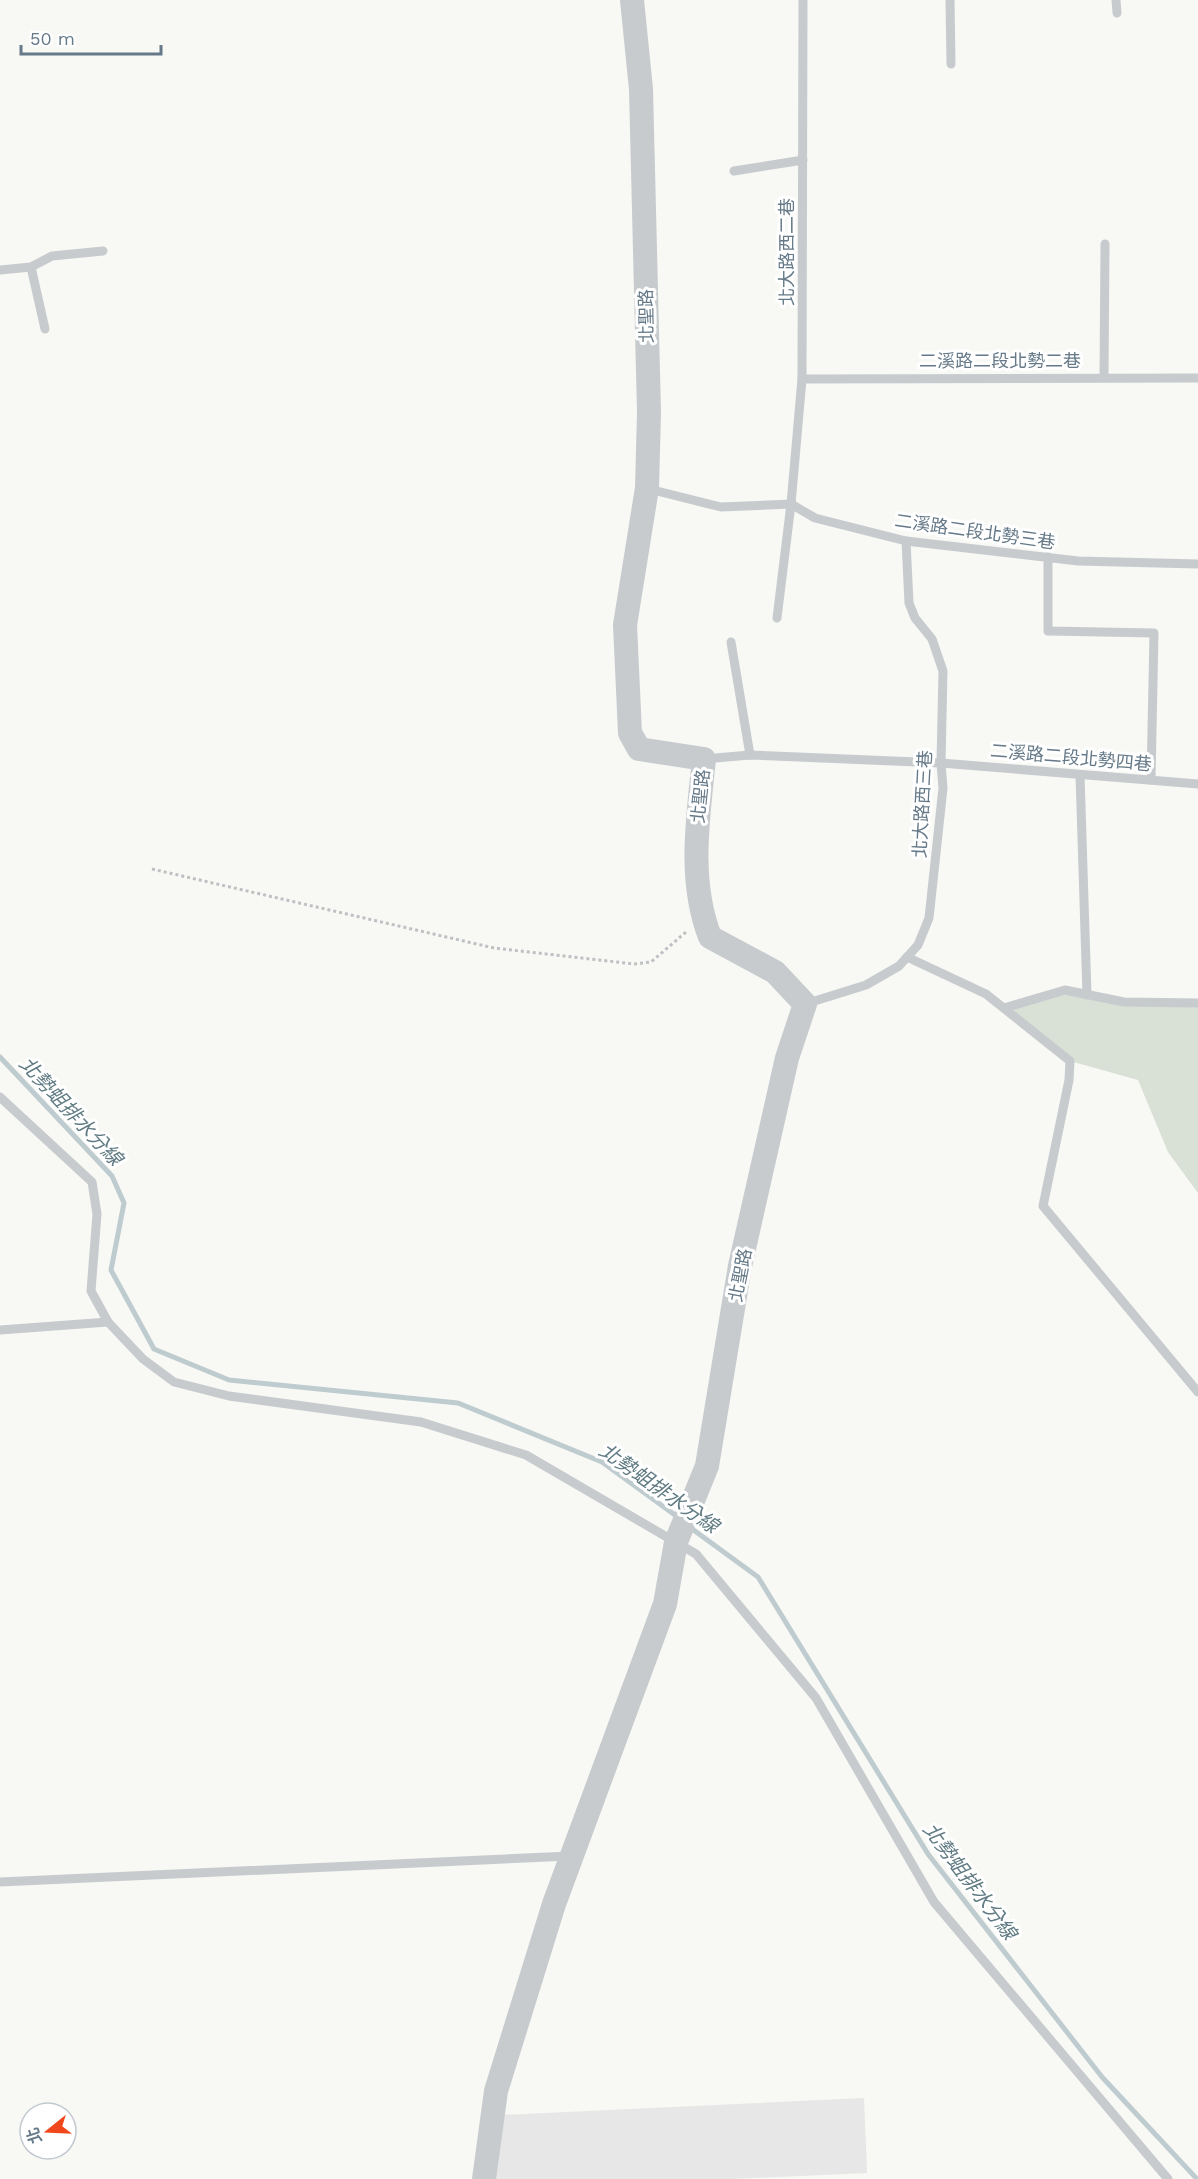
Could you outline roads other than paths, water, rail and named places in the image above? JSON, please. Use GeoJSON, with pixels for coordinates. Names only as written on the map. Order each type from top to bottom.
{"type":"FeatureCollection","features":[{"type":"Feature","properties":{"kind":"street","name":"北聖路"},"geometry":{"type":"LineString","coordinates":[[484,2179],[496,2091],[554,1904],[664,1605],[682,1529],[707,1466],[740,1266],[787,1058],[805,1004],[775,972],[710,937],[702,916],[695,843],[704,759],[639,749],[630,733],[625,625],[647,488],[649,412],[641,89],[632,0]]}},
{"type":"Feature","properties":{"kind":"lane","name":"北大路西二巷"},"geometry":{"type":"LineString","coordinates":[[777,618],[791,504],[801,379],[803,0]]}},
{"type":"Feature","properties":{"kind":"lane"},"geometry":{"type":"LineString","coordinates":[[950,0],[951,64]]}},
{"type":"Feature","properties":{"kind":"lane"},"geometry":{"type":"LineString","coordinates":[[1116,0],[1117,13]]}},
{"type":"Feature","properties":{"kind":"lane"},"geometry":{"type":"LineString","coordinates":[[734,171],[803,160]]}},
{"type":"Feature","properties":{"kind":"lane"},"geometry":{"type":"LineString","coordinates":[[1104,377],[1106,244]]}},
{"type":"Feature","properties":{"kind":"lane"},"geometry":{"type":"LineString","coordinates":[[0,270],[31,267],[52,256],[103,252]]}},
{"type":"Feature","properties":{"kind":"lane"},"geometry":{"type":"LineString","coordinates":[[31,267],[45,329]]}},
{"type":"Feature","properties":{"kind":"lane","name":"二溪路二段北勢二巷"},"geometry":{"type":"LineString","coordinates":[[801,379],[1198,378]]}},
{"type":"Feature","properties":{"kind":"lane"},"geometry":{"type":"LineString","coordinates":[[647,488],[721,507],[791,504]]}},
{"type":"Feature","properties":{"kind":"lane","name":"二溪路二段北勢三巷"},"geometry":{"type":"LineString","coordinates":[[791,504],[815,518],[906,541],[1078,561],[1198,564]]}},
{"type":"Feature","properties":{"kind":"lane","name":"北大路西三巷"},"geometry":{"type":"LineString","coordinates":[[805,1004],[866,985],[899,966],[918,945],[929,918],[943,788],[940,763],[943,671],[932,639],[915,618],[909,603],[906,541]]}},
{"type":"Feature","properties":{"kind":"lane"},"geometry":{"type":"LineString","coordinates":[[1048,557],[1048,631],[1154,633],[1151,780]]}},
{"type":"Feature","properties":{"kind":"lane"},"geometry":{"type":"LineString","coordinates":[[731,642],[750,755]]}},
{"type":"Feature","properties":{"kind":"lane","name":"二溪路二段北勢四巷"},"geometry":{"type":"LineString","coordinates":[[704,759],[750,755],[940,763],[1198,784]]}},
{"type":"Feature","properties":{"kind":"lane"},"geometry":{"type":"LineString","coordinates":[[1080,775],[1087,995]]}},
{"type":"Feature","properties":{"kind":"lane"},"geometry":{"type":"LineString","coordinates":[[907,957],[986,994],[1070,1061],[1069,1080],[1043,1206],[1198,1392]]}},
{"type":"Feature","properties":{"kind":"lane"},"geometry":{"type":"LineString","coordinates":[[1004,1008],[1065,990],[1124,1002],[1198,1003]]}},
{"type":"Feature","properties":{"kind":"lane"},"geometry":{"type":"LineString","coordinates":[[0,1097],[92,1182],[97,1214],[91,1291],[108,1322],[143,1359],[174,1382],[229,1396],[421,1422],[526,1455],[682,1529],[696,1554],[816,1698],[934,1902],[1168,2179]]}},
{"type":"Feature","properties":{"kind":"lane"},"geometry":{"type":"LineString","coordinates":[[0,1330],[108,1322]]}},
{"type":"Feature","properties":{"kind":"lane"},"geometry":{"type":"LineString","coordinates":[[0,1881],[572,1856]]}},
{"type":"Feature","properties":{"kind":"waterway","name":"北勢蛆排水分線"},"geometry":{"type":"LineString","coordinates":[[0,1057],[112,1176],[124,1203],[111,1270],[154,1349],[229,1380],[458,1403],[602,1462],[679,1518]]}},
{"type":"Feature","properties":{"kind":"waterway","name":"北勢蛆排水分線"},"geometry":{"type":"LineString","coordinates":[[688,1526],[758,1577],[928,1854],[1102,2077],[1197,2179]]}}]}
